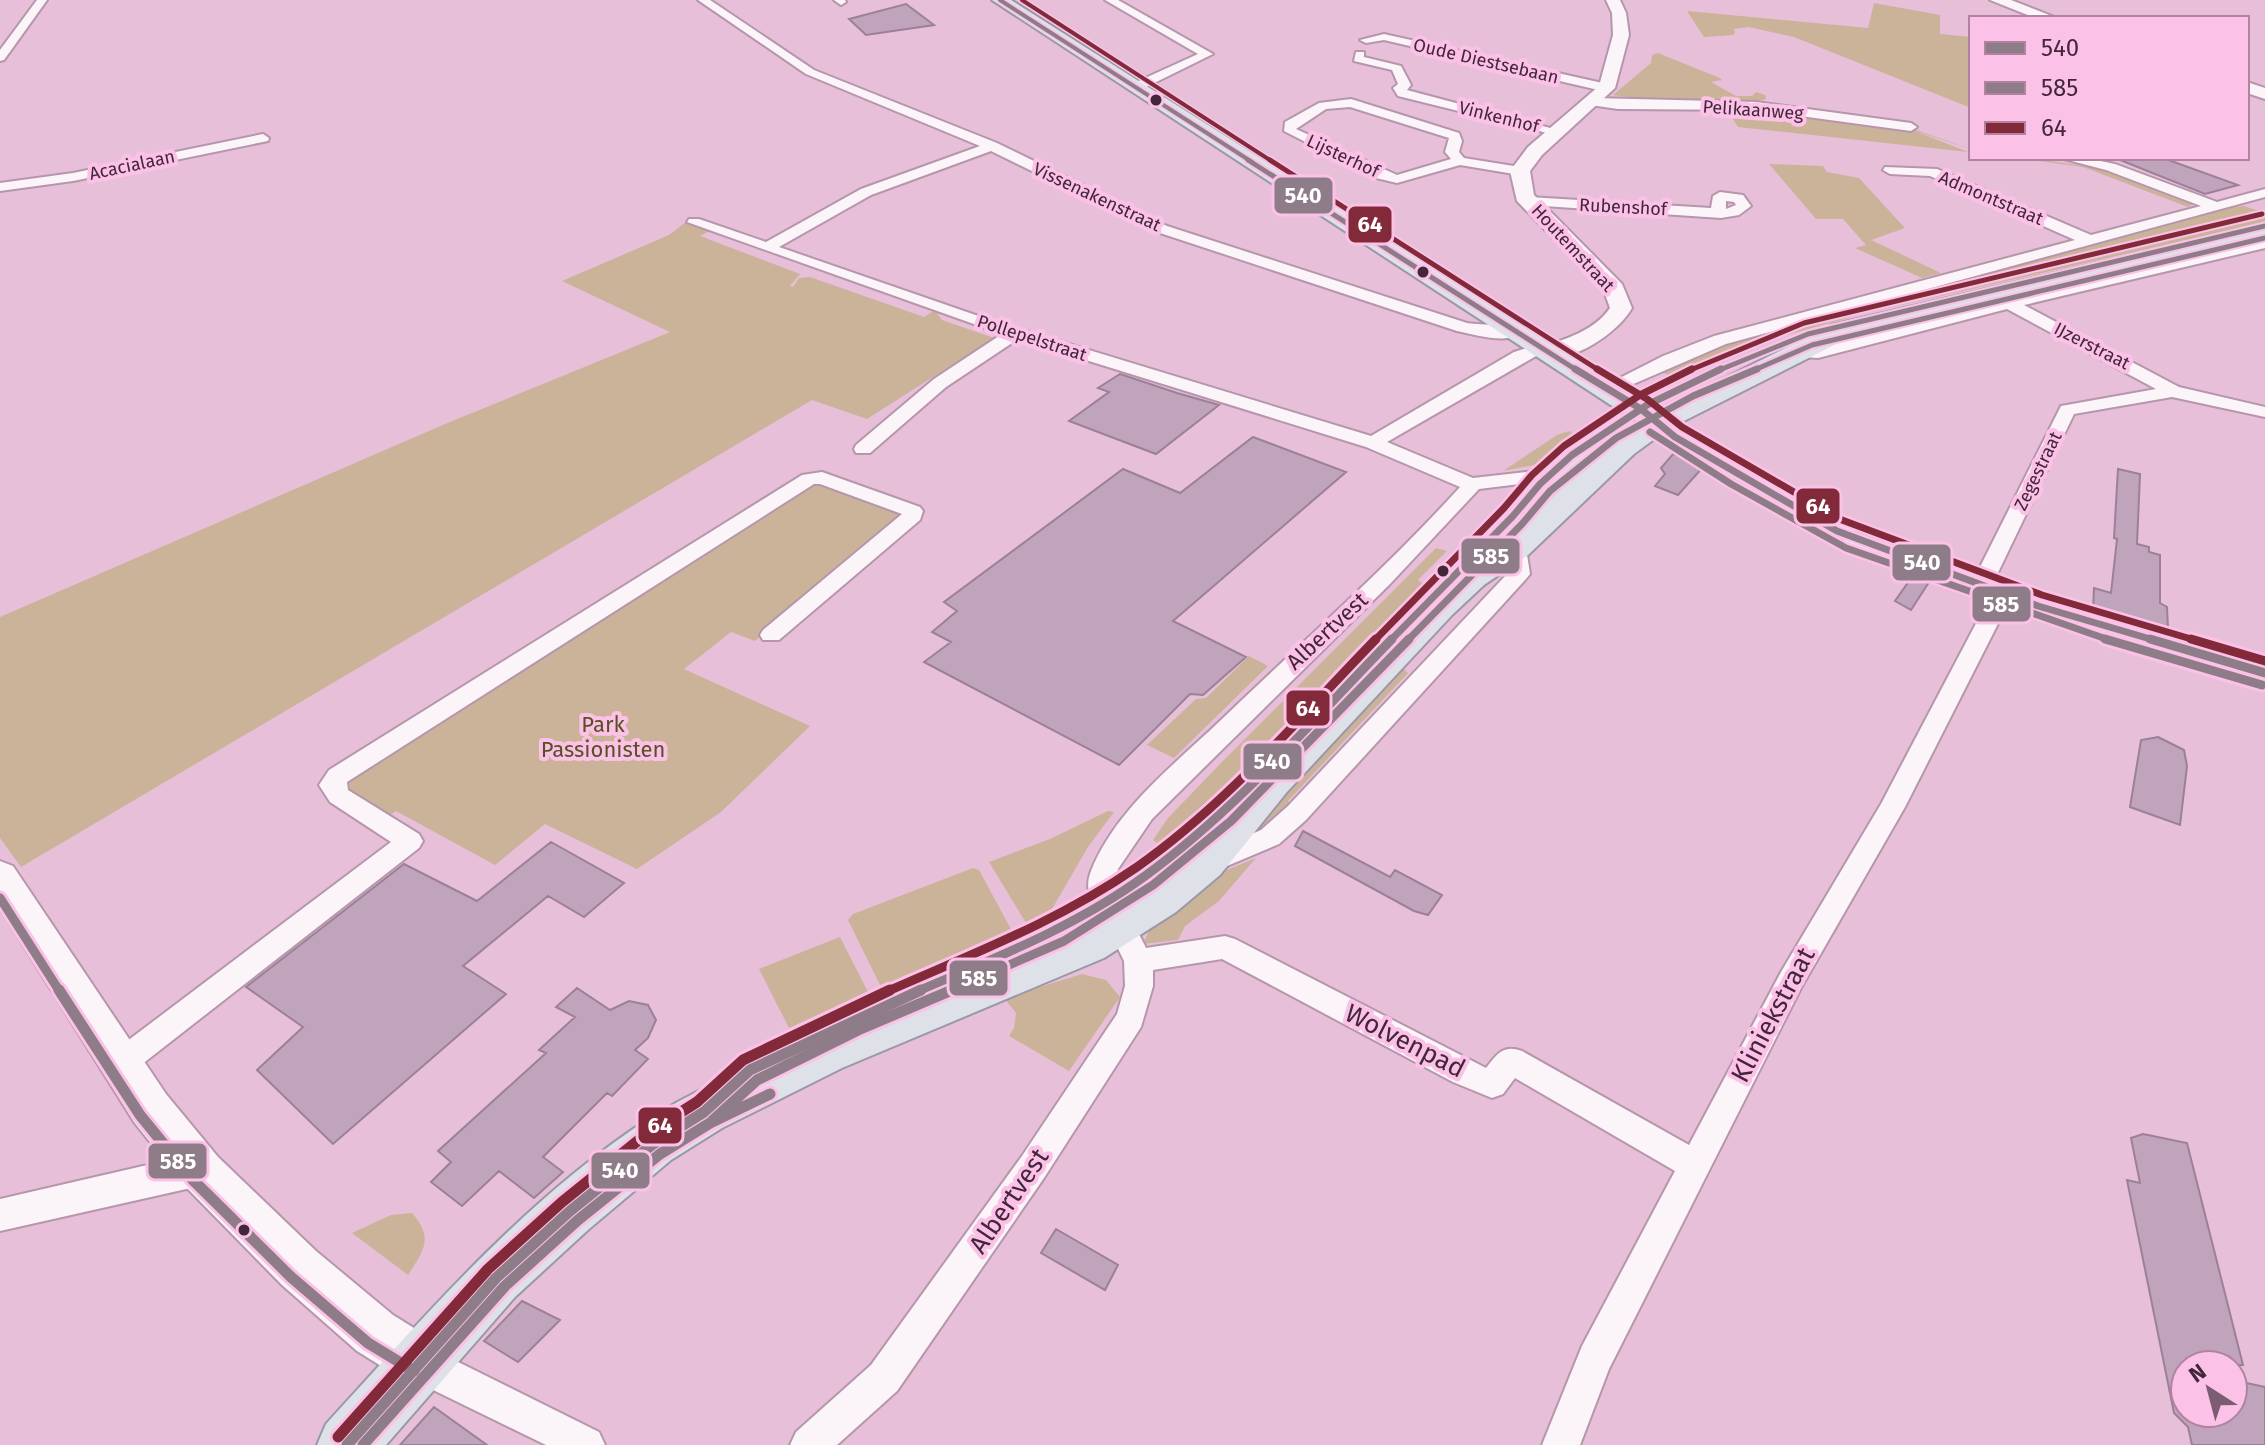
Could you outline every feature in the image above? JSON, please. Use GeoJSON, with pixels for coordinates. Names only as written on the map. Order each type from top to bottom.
{"type":"FeatureCollection","features":[{"type":"Feature","properties":{"kind":"main road"},"geometry":{"type":"LineString","coordinates":[[1000,0],[1649,416]]}},
{"type":"Feature","properties":{"kind":"main road"},"geometry":{"type":"LineString","coordinates":[[704,1112],[750,1070],[823,1034],[1011,953],[1122,930],[1186,845],[1222,813],[1513,516],[1532,490],[1602,433],[1770,367],[1792,352],[1841,331],[2265,229]]}},
{"type":"Feature","properties":{"kind":"main road"},"geometry":{"type":"LineString","coordinates":[[347,1445],[496,1278],[570,1211],[653,1144],[704,1112],[825,1053],[1122,930],[1161,900],[1205,864],[1286,767],[1440,607],[1472,578],[1516,548],[1623,448],[1649,416],[1745,357],[1820,330],[2265,229]]}},
{"type":"Feature","properties":{"kind":"street"},"geometry":{"type":"LineString","coordinates":[[0,58],[42,0]]}},
{"type":"Feature","properties":{"kind":"street","name":"Vissenakenstraat"},"geometry":{"type":"LineString","coordinates":[[703,0],[810,72],[992,146],[1162,229],[1463,327],[1487,332],[1516,332]]}},
{"type":"Feature","properties":{"kind":"street"},"geometry":{"type":"LineString","coordinates":[[1110,0],[1207,54],[1136,87]]}},
{"type":"Feature","properties":{"kind":"street"},"geometry":{"type":"LineString","coordinates":[[1520,171],[1535,151],[1600,95],[1621,35],[1619,13],[1613,0]]}},
{"type":"Feature","properties":{"kind":"street"},"geometry":{"type":"LineString","coordinates":[[1997,0],[2043,16]]}},
{"type":"Feature","properties":{"kind":"street"},"geometry":{"type":"LineString","coordinates":[[0,31],[20,30]]}},
{"type":"Feature","properties":{"kind":"street","name":"Oude Diestsebaan"},"geometry":{"type":"LineString","coordinates":[[1366,40],[1384,37],[1600,95]]}},
{"type":"Feature","properties":{"kind":"street","name":"Vinkenhof"},"geometry":{"type":"LineString","coordinates":[[1360,54],[1358,59],[1397,68],[1405,85],[1399,88],[1402,93],[1559,132]]}},
{"type":"Feature","properties":{"kind":"street","name":"Pelikaanweg"},"geometry":{"type":"LineString","coordinates":[[1600,95],[1618,105],[1756,106],[1911,127]]}},
{"type":"Feature","properties":{"kind":"street","name":"Lijsterhof"},"geometry":{"type":"LineString","coordinates":[[1460,161],[1452,152],[1456,141],[1454,136],[1351,103],[1323,106],[1289,125],[1290,131],[1397,179],[1460,161],[1520,171]]}},
{"type":"Feature","properties":{"kind":"street","name":"Acacialaan"},"geometry":{"type":"LineString","coordinates":[[0,187],[73,177],[263,138]]}},
{"type":"Feature","properties":{"kind":"street"},"geometry":{"type":"LineString","coordinates":[[768,247],[852,200],[992,146]]}},
{"type":"Feature","properties":{"kind":"street"},"geometry":{"type":"LineString","coordinates":[[2077,160],[2110,167],[2215,206]]}},
{"type":"Feature","properties":{"kind":"street","name":"Admontstraat"},"geometry":{"type":"LineString","coordinates":[[1890,170],[1932,172],[2089,240]]}},
{"type":"Feature","properties":{"kind":"street","name":"Houtemstraat"},"geometry":{"type":"LineString","coordinates":[[1520,171],[1521,190],[1529,201],[1614,289],[1621,302],[1618,317],[1600,330],[1545,350]]}},
{"type":"Feature","properties":{"kind":"street"},"geometry":{"type":"LineString","coordinates":[[1609,388],[1720,340],[2265,193]]}},
{"type":"Feature","properties":{"kind":"street"},"geometry":{"type":"LineString","coordinates":[[2241,200],[2265,209]]}},
{"type":"Feature","properties":{"kind":"street","name":"Rubenshof"},"geometry":{"type":"LineString","coordinates":[[1529,201],[1718,212]]}},
{"type":"Feature","properties":{"kind":"street","name":"Pollepelstraat"},"geometry":{"type":"LineString","coordinates":[[694,222],[1015,333],[1373,443],[1478,483]]}},
{"type":"Feature","properties":{"kind":"street"},"geometry":{"type":"LineString","coordinates":[[1792,352],[1818,353],[2265,244]]}},
{"type":"Feature","properties":{"kind":"street","name":"IJzerstraat"},"geometry":{"type":"LineString","coordinates":[[2009,304],[2173,391]]}},
{"type":"Feature","properties":{"kind":"street"},"geometry":{"type":"LineString","coordinates":[[863,449],[940,383],[1015,333]]}},
{"type":"Feature","properties":{"kind":"street"},"geometry":{"type":"LineString","coordinates":[[1373,443],[1520,356],[1545,350]]}},
{"type":"Feature","properties":{"kind":"street"},"geometry":{"type":"LineString","coordinates":[[2173,391],[2197,399],[2265,412]]}},
{"type":"Feature","properties":{"kind":"street","name":"Zegestraat"},"geometry":{"type":"LineString","coordinates":[[1993,589],[2067,410],[2173,391]]}},
{"type":"Feature","properties":{"kind":"street"},"geometry":{"type":"LineString","coordinates":[[1649,416],[1675,437],[1837,531],[1993,589],[2143,639],[2265,673]]}},
{"type":"Feature","properties":{"kind":"street"},"geometry":{"type":"LineString","coordinates":[[1478,483],[1552,475]]}},
{"type":"Feature","properties":{"kind":"street"},"geometry":{"type":"LineString","coordinates":[[121,1063],[410,841],[339,796],[332,785],[338,776],[809,479],[822,478],[913,511],[910,520],[771,635]]}},
{"type":"Feature","properties":{"kind":"street","name":"Albertvest"},"geometry":{"type":"LineString","coordinates":[[809,1445],[884,1378],[1041,1155],[1131,1018],[1137,1001],[1122,930],[1101,895],[1104,871],[1152,802],[1478,483]]}},
{"type":"Feature","properties":{"kind":"street","name":"Kliniekstraat"},"geometry":{"type":"LineString","coordinates":[[1561,1445],[1595,1359],[1791,980],[1892,807],[1993,589]]}},
{"type":"Feature","properties":{"kind":"street"},"geometry":{"type":"LineString","coordinates":[[0,876],[150,1108],[202,1172],[299,1268],[375,1333],[440,1374],[586,1445]]}},
{"type":"Feature","properties":{"kind":"street","name":"Wolvenpad"},"geometry":{"type":"LineString","coordinates":[[1122,930],[1225,947],[1464,1073],[1492,1084],[1511,1060],[1695,1165]]}},
{"type":"Feature","properties":{"kind":"street"},"geometry":{"type":"LineString","coordinates":[[0,1215],[143,1181],[202,1172]]}},
{"type":"Feature","properties":{"kind":"green space"},"geometry":{"type":"Polygon","coordinates":[[[1874,3],[1940,15],[1940,34],[1969,37],[1969,107],[1794,37],[1749,27],[1734,29],[1733,35],[1704,37],[1687,11],[1868,28],[1874,3]]]}},
{"type":"Feature","properties":{"kind":"green space"},"geometry":{"type":"Polygon","coordinates":[[[1658,53],[1720,78],[1722,80],[1711,82],[1736,96],[1752,96],[1756,92],[1765,95],[1766,99],[1714,104],[1613,95],[1651,63],[1652,55],[1658,53]]]}},
{"type":"Feature","properties":{"kind":"green space"},"geometry":{"type":"Polygon","coordinates":[[[1765,109],[1916,130],[1969,148],[1915,131],[1968,152],[1738,127],[1727,110],[1765,111],[1877,126],[1765,109]]]}},
{"type":"Feature","properties":{"kind":"green space"},"geometry":{"type":"Polygon","coordinates":[[[2031,160],[2104,169],[2060,160],[2098,165],[2195,203],[2188,207],[2083,167],[2031,160]]]}},
{"type":"Feature","properties":{"kind":"green space"},"geometry":{"type":"Polygon","coordinates":[[[1769,164],[1823,166],[1827,172],[1859,178],[1905,228],[1871,240],[1941,273],[1922,278],[1855,248],[1866,245],[1843,219],[1816,219],[1769,164]]]}},
{"type":"Feature","properties":{"kind":"green space"},"geometry":{"type":"Polygon","coordinates":[[[2244,206],[2265,213],[2265,222],[1862,314],[1744,347],[1674,378],[1656,369],[1698,352],[2224,208],[2244,206]]]}},
{"type":"Feature","properties":{"kind":"green space"},"geometry":{"type":"Polygon","coordinates":[[[686,222],[711,230],[700,236],[800,274],[790,286],[793,287],[799,278],[810,277],[924,317],[935,310],[942,320],[994,338],[867,419],[812,400],[21,867],[0,838],[0,617],[445,424],[670,332],[562,281],[669,235],[686,222]]]}},
{"type":"Feature","properties":{"kind":"green space"},"geometry":{"type":"Polygon","coordinates":[[[1569,431],[1577,436],[1545,463],[1503,471],[1557,435],[1569,431]]]}},
{"type":"Feature","properties":{"kind":"green space","name":"Park Passionisten"},"geometry":{"type":"Polygon","coordinates":[[[816,482],[904,513],[901,524],[755,641],[731,632],[684,669],[810,726],[721,812],[637,869],[545,824],[495,865],[396,811],[390,815],[350,792],[349,780],[816,482]]]}},
{"type":"Feature","properties":{"kind":"green space"},"geometry":{"type":"Polygon","coordinates":[[[1436,548],[1447,551],[1418,580],[1427,587],[1422,596],[1191,830],[1164,848],[1153,840],[1168,818],[1219,765],[1436,548]]]}},
{"type":"Feature","properties":{"kind":"green space"},"geometry":{"type":"Polygon","coordinates":[[[1249,656],[1268,666],[1174,758],[1147,745],[1196,699],[1206,698],[1249,656]]]}},
{"type":"Feature","properties":{"kind":"green space"},"geometry":{"type":"Polygon","coordinates":[[[1404,669],[1408,673],[1288,801],[1295,807],[1272,827],[1230,846],[1380,677],[1404,669]]]}},
{"type":"Feature","properties":{"kind":"green space"},"geometry":{"type":"Polygon","coordinates":[[[1108,811],[1114,812],[1088,847],[1052,909],[1029,928],[989,862],[1050,839],[1108,811]]]}},
{"type":"Feature","properties":{"kind":"green space"},"geometry":{"type":"Polygon","coordinates":[[[1256,858],[1219,901],[1185,926],[1178,940],[1143,944],[1149,931],[1212,876],[1256,858]]]}},
{"type":"Feature","properties":{"kind":"green space"},"geometry":{"type":"Polygon","coordinates":[[[973,868],[979,870],[1013,933],[882,989],[848,920],[853,914],[973,868]]]}},
{"type":"Feature","properties":{"kind":"green space"},"geometry":{"type":"Polygon","coordinates":[[[840,937],[868,992],[789,1028],[759,969],[840,937]]]}},
{"type":"Feature","properties":{"kind":"green space"},"geometry":{"type":"Polygon","coordinates":[[[1082,974],[1106,980],[1120,997],[1069,1071],[1009,1036],[1014,1028],[1016,1013],[1004,998],[1082,974]]]}},
{"type":"Feature","properties":{"kind":"green space"},"geometry":{"type":"Polygon","coordinates":[[[412,1213],[425,1237],[422,1251],[408,1275],[352,1233],[391,1215],[412,1213]]]}},
{"type":"Feature","properties":{"kind":"building"},"geometry":{"type":"Polygon","coordinates":[[[906,4],[934,25],[866,35],[849,19],[906,4]]]}},
{"type":"Feature","properties":{"kind":"building"},"geometry":{"type":"Polygon","coordinates":[[[2120,160],[2169,160],[2238,185],[2205,194],[2120,160]]]}},
{"type":"Feature","properties":{"kind":"building"},"geometry":{"type":"Polygon","coordinates":[[[1120,374],[1219,405],[1156,454],[1069,421],[1109,392],[1098,388],[1120,374]]]}},
{"type":"Feature","properties":{"kind":"building"},"geometry":{"type":"Polygon","coordinates":[[[1253,437],[1346,472],[1173,621],[1246,657],[1203,695],[1190,694],[1119,765],[924,662],[951,642],[932,632],[957,611],[944,602],[1123,469],[1180,493],[1253,437]]]}},
{"type":"Feature","properties":{"kind":"building"},"geometry":{"type":"Polygon","coordinates":[[[1673,454],[1688,457],[1704,466],[1678,495],[1655,486],[1665,474],[1661,468],[1673,454]]]}},
{"type":"Feature","properties":{"kind":"building"},"geometry":{"type":"Polygon","coordinates":[[[2118,469],[2140,474],[2137,544],[2149,547],[2149,552],[2160,555],[2160,603],[2167,607],[2168,629],[2093,610],[2094,588],[2111,593],[2117,539],[2114,538],[2118,469]]]}},
{"type":"Feature","properties":{"kind":"building"},"geometry":{"type":"Polygon","coordinates":[[[1914,574],[1931,579],[1911,610],[1895,601],[1914,574]]]}},
{"type":"Feature","properties":{"kind":"building"},"geometry":{"type":"Polygon","coordinates":[[[2158,737],[2184,750],[2187,766],[2180,825],[2130,807],[2141,740],[2158,737]]]}},
{"type":"Feature","properties":{"kind":"building"},"geometry":{"type":"Polygon","coordinates":[[[1303,831],[1390,877],[1395,870],[1442,895],[1428,915],[1414,911],[1295,846],[1303,831]]]}},
{"type":"Feature","properties":{"kind":"building"},"geometry":{"type":"Polygon","coordinates":[[[551,842],[624,883],[584,917],[548,896],[463,966],[506,994],[333,1144],[257,1070],[303,1027],[246,987],[404,864],[477,901],[551,842]]]}},
{"type":"Feature","properties":{"kind":"building"},"geometry":{"type":"Polygon","coordinates":[[[577,988],[610,1010],[629,1001],[648,1005],[656,1020],[648,1038],[635,1050],[648,1059],[612,1096],[607,1093],[543,1157],[563,1172],[534,1198],[499,1171],[462,1206],[431,1182],[451,1162],[438,1151],[546,1053],[539,1050],[575,1017],[556,1007],[577,988]]]}},
{"type":"Feature","properties":{"kind":"building"},"geometry":{"type":"Polygon","coordinates":[[[2143,1134],[2187,1143],[2239,1349],[2169,1349],[2169,1388],[2127,1180],[2140,1183],[2131,1138],[2143,1134]]]}},
{"type":"Feature","properties":{"kind":"building"},"geometry":{"type":"Polygon","coordinates":[[[1056,1229],[1118,1265],[1105,1290],[1041,1253],[1056,1229]]]}},
{"type":"Feature","properties":{"kind":"building"},"geometry":{"type":"Polygon","coordinates":[[[522,1301],[560,1320],[518,1362],[484,1341],[522,1301]]]}},
{"type":"Feature","properties":{"kind":"building"},"geometry":{"type":"Polygon","coordinates":[[[2249,1384],[2265,1387],[2265,1445],[2192,1445],[2188,1429],[2249,1429],[2249,1384]]]}},
{"type":"Feature","properties":{"kind":"building"},"geometry":{"type":"Polygon","coordinates":[[[434,1407],[487,1445],[400,1445],[434,1407]]]}},
{"type":"Feature","properties":{"kind":"transit line","name":"540"},"geometry":{"type":"LineString","coordinates":[[1000,0],[1528,340],[1641,409],[1675,437],[1837,531],[2038,606],[2265,673]]}},
{"type":"Feature","properties":{"kind":"transit line","name":"64"},"geometry":{"type":"LineString","coordinates":[[1022,0],[1534,330],[1647,399],[1682,427],[1842,520],[2042,595],[2265,661]]}},
{"type":"Feature","properties":{"kind":"transit line","name":"64"},"geometry":{"type":"LineString","coordinates":[[338,1437],[488,1269],[562,1202],[645,1135],[697,1102],[743,1060],[848,1008],[1053,919],[1138,866],[1214,804],[1504,508],[1532,475],[1601,419],[1681,374],[1804,323],[2262,214]]}},
{"type":"Feature","properties":{"kind":"transit line","name":"540"},"geometry":{"type":"LineString","coordinates":[[347,1445],[496,1278],[570,1211],[653,1144],[704,1112],[750,1070],[853,1019],[1059,930],[1145,876],[1222,813],[1513,516],[1540,484],[1608,428],[1687,384],[1808,334],[2265,226]]}},
{"type":"Feature","properties":{"kind":"transit line","name":"585"},"geometry":{"type":"LineString","coordinates":[[712,1121],[757,1080],[858,1030],[1064,941],[1153,885],[1231,821],[1522,524],[1550,491],[1616,438],[1693,396],[1812,345],[2265,238]]}},
{"type":"Feature","properties":{"kind":"transit line","name":"585"},"geometry":{"type":"LineString","coordinates":[[1650,432],[1731,484],[1846,548],[2071,629],[2262,685]]}},
{"type":"Feature","properties":{"kind":"transit line","name":"585"},"geometry":{"type":"LineString","coordinates":[[0,898],[140,1115],[193,1180],[291,1277],[368,1343],[414,1371]]}},
{"type":"Feature","properties":{"kind":"transit line","name":"585"},"geometry":{"type":"LineString","coordinates":[[363,1445],[505,1286],[578,1220],[660,1154],[710,1123],[770,1094]]}}]}
